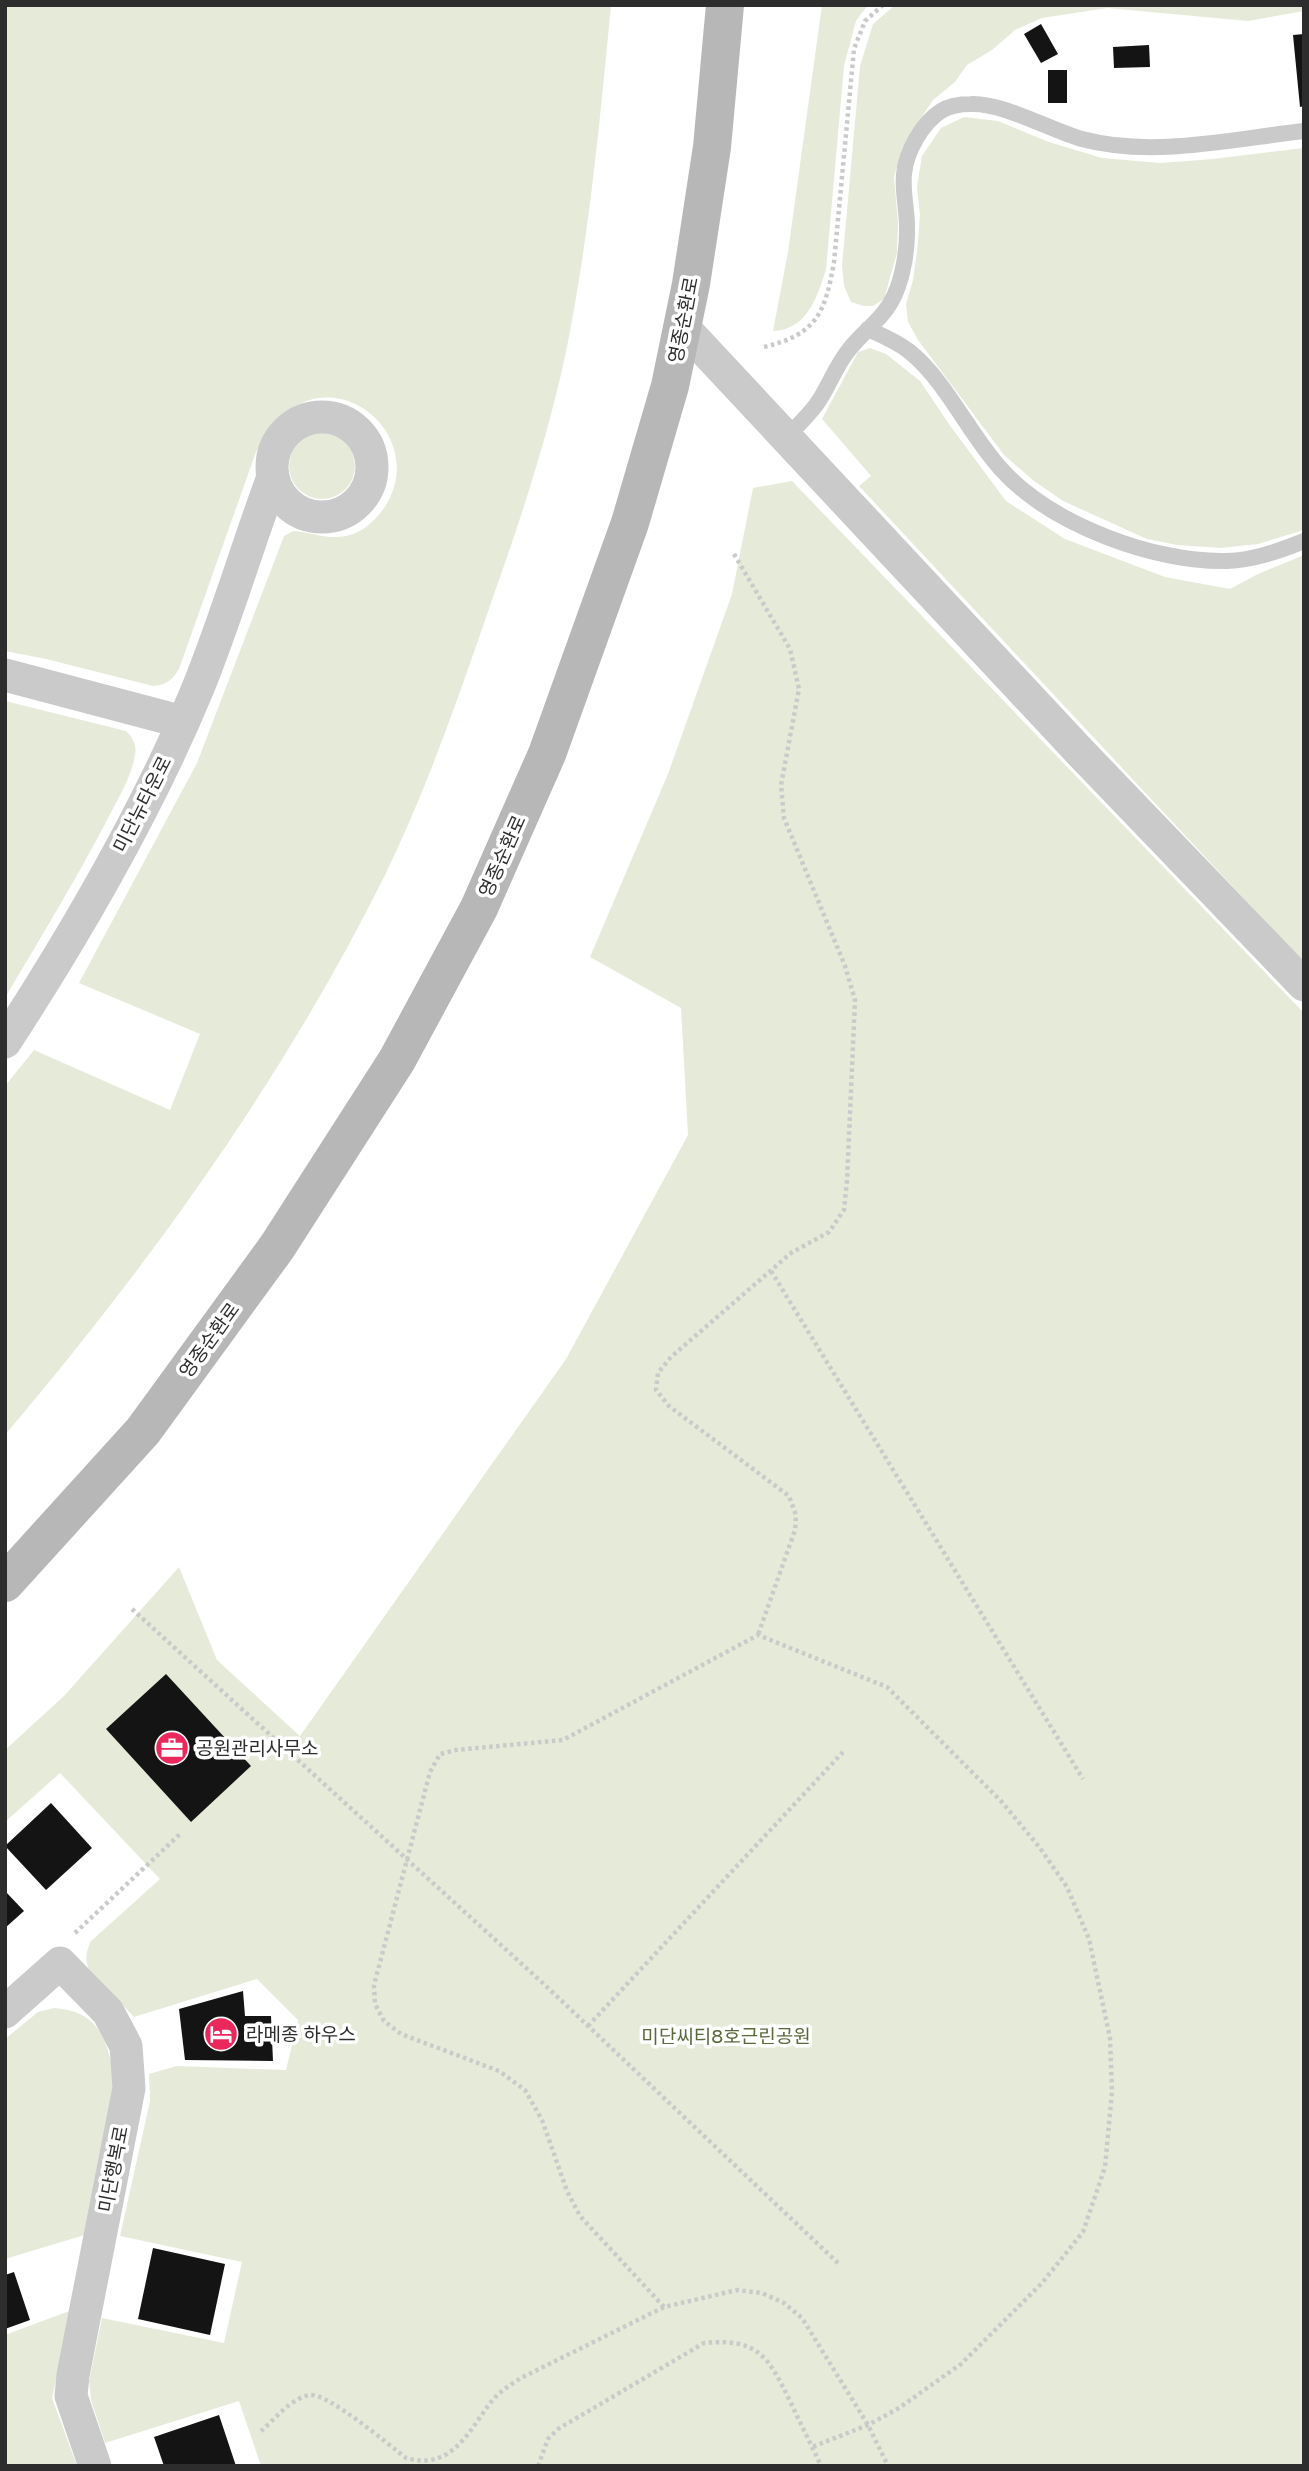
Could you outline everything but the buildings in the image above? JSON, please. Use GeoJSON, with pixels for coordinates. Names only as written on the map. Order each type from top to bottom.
{"type":"FeatureCollection","features":[{"type":"Feature","properties":{"kind":"main road","name":"영종순환로"},"geometry":{"type":"LineString","coordinates":[[5,1583],[143,1431],[277,1247],[397,1060],[479,908],[547,754],[630,523],[670,386],[683,327],[712,146],[725,5]]}},
{"type":"Feature","properties":{"kind":"street"},"geometry":{"type":"LineString","coordinates":[[683,327],[1072,743],[1304,985]]}},
{"type":"Feature","properties":{"kind":"street","name":"미단뉴타운로"},"geometry":{"type":"LineString","coordinates":[[5,1042],[92,900],[158,776],[199,686],[273,477]]}},
{"type":"Feature","properties":{"kind":"street"},"geometry":{"type":"LineString","coordinates":[[5,675],[183,722]]}},
{"type":"Feature","properties":{"kind":"street"},"geometry":{"type":"LineString","coordinates":[[5,2012],[60,1963]]}},
{"type":"Feature","properties":{"kind":"street","name":"미단행복로"},"geometry":{"type":"LineString","coordinates":[[60,1963],[108,2012],[126,2046],[129,2088],[71,2396],[95,2466]]}},
{"type":"Feature","properties":{"kind":"lane"},"geometry":{"type":"LineString","coordinates":[[787,437],[816,406],[846,353],[886,311],[895,294],[903,267],[908,231],[904,170],[911,149],[924,128],[940,111],[974,104],[995,108],[1083,139],[1124,146],[1176,146],[1304,131]]}},
{"type":"Feature","properties":{"kind":"lane"},"geometry":{"type":"LineString","coordinates":[[868,329],[910,352],[930,372],[977,441],[1002,470],[1026,494],[1062,516],[1124,542],[1195,559],[1227,561],[1259,556],[1304,541]]}},
{"type":"Feature","properties":{"kind":"path"},"geometry":{"type":"LineString","coordinates":[[764,347],[782,343],[803,332],[819,316],[829,290],[854,49],[865,21],[883,5]]}},
{"type":"Feature","properties":{"kind":"path"},"geometry":{"type":"LineString","coordinates":[[664,2307],[580,2216],[567,2191],[542,2120],[525,2090],[499,2071],[401,2034],[384,2021],[375,2004],[374,1985],[430,1772],[440,1754],[456,1750],[563,1740],[758,1635],[794,1530],[796,1515],[789,1496],[669,1406],[656,1390],[659,1373],[671,1357],[791,1253],[829,1232],[844,1210],[848,1181],[855,1000],[845,966],[783,818],[781,785],[799,689],[790,649],[734,554]]}},
{"type":"Feature","properties":{"kind":"path"},"geometry":{"type":"LineString","coordinates":[[771,1271],[1083,1779]]}},
{"type":"Feature","properties":{"kind":"path"},"geometry":{"type":"LineString","coordinates":[[132,1609],[588,2026],[839,2264]]}},
{"type":"Feature","properties":{"kind":"path"},"geometry":{"type":"LineString","coordinates":[[758,1635],[887,1686],[1000,1801],[1040,1848],[1067,1887],[1089,1938],[1110,2038],[1112,2092],[1105,2167],[1083,2232],[1042,2283],[961,2364],[899,2409],[868,2425],[812,2447]]}},
{"type":"Feature","properties":{"kind":"path"},"geometry":{"type":"LineString","coordinates":[[588,2026],[843,1752]]}},
{"type":"Feature","properties":{"kind":"path"},"geometry":{"type":"LineString","coordinates":[[60,1963],[61,1947],[180,1834]]}},
{"type":"Feature","properties":{"kind":"path"},"geometry":{"type":"LineString","coordinates":[[261,2431],[297,2400],[312,2395],[328,2400],[420,2465],[442,2462],[460,2449],[504,2389],[521,2378],[664,2307],[737,2290],[762,2293],[784,2303],[802,2318],[868,2425],[888,2466]]}},
{"type":"Feature","properties":{"kind":"path"},"geometry":{"type":"LineString","coordinates":[[538,2466],[548,2439],[558,2429],[704,2343],[726,2341],[744,2345],[760,2353],[775,2369],[821,2466]]}},
{"type":"Feature","properties":{"kind":"green space"},"geometry":{"type":"Polygon","coordinates":[[[5,5],[611,5],[587,223],[559,384],[512,541],[454,707],[414,810],[384,877],[345,952],[258,1097],[162,1236],[59,1370],[5,1435],[5,1086],[34,1050],[170,1110],[200,1034],[79,983],[197,763],[284,536],[293,531],[339,537],[363,529],[384,508],[395,482],[396,457],[388,434],[373,416],[353,403],[329,398],[305,402],[281,417],[256,452],[179,669],[166,683],[153,686],[5,651],[5,5]]]}},
{"type":"Feature","properties":{"kind":"green space"},"geometry":{"type":"Polygon","coordinates":[[[822,5],[868,5],[856,21],[844,66],[826,270],[809,310],[794,325],[773,331],[788,252],[822,5]]]}},
{"type":"Feature","properties":{"kind":"green space"},"geometry":{"type":"Polygon","coordinates":[[[895,5],[1304,5],[1304,11],[1248,21],[1107,8],[1042,18],[1015,30],[992,50],[967,65],[955,82],[933,100],[902,149],[894,177],[898,222],[897,253],[884,299],[873,306],[864,306],[851,302],[844,286],[842,266],[860,66],[873,24],[895,5]]]}},
{"type":"Feature","properties":{"kind":"green space"},"geometry":{"type":"Polygon","coordinates":[[[964,117],[998,121],[1049,142],[1102,158],[1161,163],[1304,148],[1304,530],[1258,544],[1221,548],[1177,545],[1147,539],[1063,501],[1004,455],[918,340],[908,322],[906,304],[917,252],[920,216],[917,187],[922,156],[941,128],[964,117]]]}},
{"type":"Feature","properties":{"kind":"green space"},"geometry":{"type":"Polygon","coordinates":[[[870,348],[886,354],[920,381],[1006,501],[1065,539],[1165,577],[1230,589],[1304,555],[1304,963],[859,486],[871,476],[822,419],[858,352],[870,348]]]}},
{"type":"Feature","properties":{"kind":"green space"},"geometry":{"type":"Polygon","coordinates":[[[322,433],[335,436],[345,443],[352,453],[355,466],[352,479],[345,489],[335,496],[322,499],[309,496],[299,489],[292,479],[289,466],[292,453],[299,443],[309,436],[322,433]]]}},
{"type":"Feature","properties":{"kind":"green space","name":"미단씨티8호근린공원"},"geometry":{"type":"Polygon","coordinates":[[[792,481],[1304,1013],[1304,2466],[261,2466],[239,2401],[105,2443],[91,2400],[89,2381],[102,2318],[224,2343],[242,2262],[120,2236],[150,2101],[149,2074],[177,2066],[286,2070],[298,2020],[257,1979],[134,2017],[89,1969],[87,1952],[90,1942],[160,1879],[60,1773],[5,1822],[5,1750],[64,1696],[179,1567],[217,1660],[300,1736],[566,1359],[688,1135],[681,1008],[590,957],[668,774],[732,594],[753,488],[792,481]]]}},
{"type":"Feature","properties":{"kind":"green space"},"geometry":{"type":"Polygon","coordinates":[[[5,701],[126,731],[134,742],[135,751],[127,782],[105,824],[5,998],[5,701]]]}},
{"type":"Feature","properties":{"kind":"green space"},"geometry":{"type":"Polygon","coordinates":[[[54,2008],[82,2015],[99,2030],[108,2052],[114,2079],[88,2234],[5,2259],[5,2039],[38,2012],[54,2008]]]}},
{"type":"Feature","properties":{"kind":"green space"},"geometry":{"type":"Polygon","coordinates":[[[72,2310],[52,2398],[77,2466],[5,2466],[5,2335],[72,2310]]]}},
{"type":"Feature","properties":{"kind":"place","name":"공원관리사무소"},"geometry":{"type":"Point","coordinates":[172,1748]}},
{"type":"Feature","properties":{"kind":"place","name":"라메종 하우스"},"geometry":{"type":"Point","coordinates":[221,2034]}}]}
